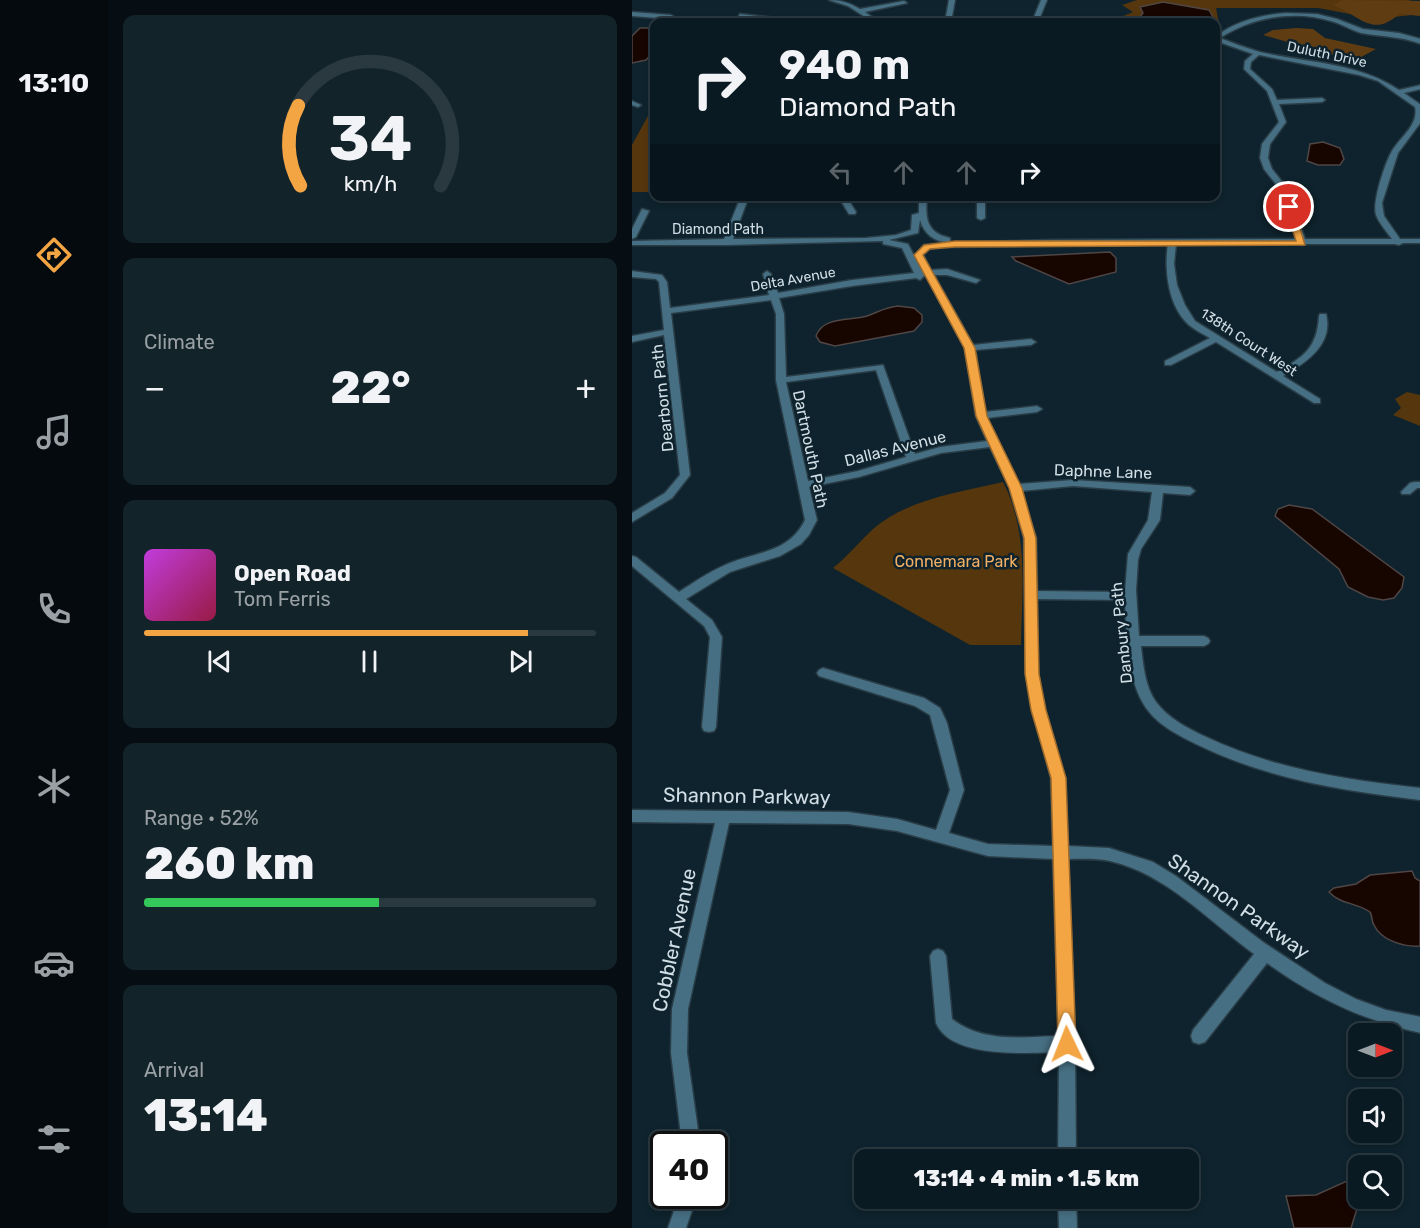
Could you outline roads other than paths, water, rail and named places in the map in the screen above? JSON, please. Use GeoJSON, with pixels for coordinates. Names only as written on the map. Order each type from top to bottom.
{"type":"FeatureCollection","features":[{"type":"Feature","properties":{"kind":"street"},"geometry":{"type":"LineString","coordinates":[[832,0],[850,5],[870,18]]}},
{"type":"Feature","properties":{"kind":"street"},"geometry":{"type":"LineString","coordinates":[[949,18],[952,0]]}},
{"type":"Feature","properties":{"kind":"street"},"geometry":{"type":"LineString","coordinates":[[1037,18],[1044,0]]}},
{"type":"Feature","properties":{"kind":"street"},"geometry":{"type":"LineString","coordinates":[[860,11],[905,3]]}},
{"type":"Feature","properties":{"kind":"street"},"geometry":{"type":"LineString","coordinates":[[632,15],[671,16]]}},
{"type":"Feature","properties":{"kind":"street"},"geometry":{"type":"LineString","coordinates":[[740,16],[758,18]]}},
{"type":"Feature","properties":{"kind":"street"},"geometry":{"type":"LineString","coordinates":[[1220,36],[1242,22],[1304,16],[1330,19],[1363,31],[1410,37],[1421,42]]}},
{"type":"Feature","properties":{"kind":"street","name":"Duluth Drive"},"geometry":{"type":"LineString","coordinates":[[1220,39],[1258,53],[1361,73],[1400,92],[1418,106],[1419,122],[1394,153],[1378,203],[1380,216],[1399,243]]}},
{"type":"Feature","properties":{"kind":"street"},"geometry":{"type":"LineString","coordinates":[[1258,53],[1248,61],[1247,69],[1270,90],[1277,102],[1283,122],[1266,144],[1264,158],[1268,169],[1283,188],[1302,243]]}},
{"type":"Feature","properties":{"kind":"street"},"geometry":{"type":"LineString","coordinates":[[1400,92],[1421,87]]}},
{"type":"Feature","properties":{"kind":"street"},"geometry":{"type":"LineString","coordinates":[[1277,102],[1322,99]]}},
{"type":"Feature","properties":{"kind":"street"},"geometry":{"type":"LineString","coordinates":[[727,243],[743,201]]}},
{"type":"Feature","properties":{"kind":"street"},"geometry":{"type":"LineString","coordinates":[[845,201],[852,212]]}},
{"type":"Feature","properties":{"kind":"street"},"geometry":{"type":"LineString","coordinates":[[922,201],[916,217],[917,228],[902,240],[970,348],[982,416],[1016,488],[1030,538],[1032,674],[1038,710],[1058,778],[1067,1044],[1067,1149]]}},
{"type":"Feature","properties":{"kind":"street"},"geometry":{"type":"LineString","coordinates":[[922,201],[924,225],[933,241],[918,255],[923,273]]}},
{"type":"Feature","properties":{"kind":"street"},"geometry":{"type":"LineString","coordinates":[[981,201],[981,218]]}},
{"type":"Feature","properties":{"kind":"street"},"geometry":{"type":"LineString","coordinates":[[632,237],[645,212]]}},
{"type":"Feature","properties":{"kind":"street","name":"Diamond Path"},"geometry":{"type":"LineString","coordinates":[[632,243],[866,240],[921,232],[952,241],[1057,243],[1399,243],[1421,241]]}},
{"type":"Feature","properties":{"kind":"street","name":"Diamond Path"},"geometry":{"type":"LineString","coordinates":[[804,242],[855,244],[888,242],[905,246],[927,247],[1057,243]]}},
{"type":"Feature","properties":{"kind":"street","name":"138th Court West"},"geometry":{"type":"LineString","coordinates":[[1160,243],[1169,261],[1178,306],[1192,323],[1317,401]]}},
{"type":"Feature","properties":{"kind":"street","name":"138th Court West"},"geometry":{"type":"LineString","coordinates":[[1169,261],[1172,243]]}},
{"type":"Feature","properties":{"kind":"street","name":"Delta Avenue"},"geometry":{"type":"LineString","coordinates":[[667,311],[775,297],[923,273],[947,272],[976,280]]}},
{"type":"Feature","properties":{"kind":"street","name":"Dearborn Path"},"geometry":{"type":"LineString","coordinates":[[632,274],[659,277],[663,282],[685,475],[679,487],[667,498],[632,518]]}},
{"type":"Feature","properties":{"kind":"street","name":"Dartmouth Path"},"geometry":{"type":"LineString","coordinates":[[678,598],[727,568],[778,554],[800,541],[811,520],[781,380],[780,314],[767,274]]}},
{"type":"Feature","properties":{"kind":"street"},"geometry":{"type":"LineString","coordinates":[[1276,376],[1302,361],[1315,349],[1323,334],[1323,316]]}},
{"type":"Feature","properties":{"kind":"street"},"geometry":{"type":"LineString","coordinates":[[632,339],[670,331]]}},
{"type":"Feature","properties":{"kind":"street"},"geometry":{"type":"LineString","coordinates":[[1168,363],[1215,339]]}},
{"type":"Feature","properties":{"kind":"street"},"geometry":{"type":"LineString","coordinates":[[970,348],[1031,342]]}},
{"type":"Feature","properties":{"kind":"street"},"geometry":{"type":"LineString","coordinates":[[781,380],[880,367],[911,457]]}},
{"type":"Feature","properties":{"kind":"street"},"geometry":{"type":"LineString","coordinates":[[982,416],[1037,409]]}},
{"type":"Feature","properties":{"kind":"street","name":"Dallas Avenue"},"geometry":{"type":"LineString","coordinates":[[804,485],[859,474],[911,457],[993,443]]}},
{"type":"Feature","properties":{"kind":"street","name":"Daphne Lane"},"geometry":{"type":"LineString","coordinates":[[1016,488],[1073,483],[1190,491]]}},
{"type":"Feature","properties":{"kind":"street"},"geometry":{"type":"LineString","coordinates":[[1406,492],[1414,485],[1421,485]]}},
{"type":"Feature","properties":{"kind":"street","name":"Danbury Path"},"geometry":{"type":"LineString","coordinates":[[1158,489],[1154,521],[1137,545],[1132,559],[1132,596],[1139,680],[1148,701],[1168,723],[1205,743],[1257,764],[1306,778],[1355,787],[1421,794]]}},
{"type":"Feature","properties":{"kind":"street"},"geometry":{"type":"LineString","coordinates":[[632,560],[708,623],[716,638],[709,727]]}},
{"type":"Feature","properties":{"kind":"street"},"geometry":{"type":"LineString","coordinates":[[1032,595],[1132,596]]}},
{"type":"Feature","properties":{"kind":"street"},"geometry":{"type":"LineString","coordinates":[[1135,640],[1204,641]]}},
{"type":"Feature","properties":{"kind":"street"},"geometry":{"type":"LineString","coordinates":[[823,673],[919,702],[935,712],[940,723],[957,790],[941,837]]}},
{"type":"Feature","properties":{"kind":"street","name":"Shannon Parkway"},"geometry":{"type":"LineString","coordinates":[[632,816],[848,818],[897,825],[988,850],[1109,855],[1148,867],[1171,880],[1330,996],[1365,1012],[1401,1023],[1421,1025]]}},
{"type":"Feature","properties":{"kind":"street","name":"Cobbler Avenue"},"geometry":{"type":"LineString","coordinates":[[689,1131],[679,1053],[680,1009],[724,817]]}},
{"type":"Feature","properties":{"kind":"street"},"geometry":{"type":"LineString","coordinates":[[1199,1036],[1266,951]]}},
{"type":"Feature","properties":{"kind":"street"},"geometry":{"type":"LineString","coordinates":[[938,956],[944,1023],[956,1035],[981,1044],[1067,1044]]}},
{"type":"Feature","properties":{"kind":"street"},"geometry":{"type":"LineString","coordinates":[[677,1228],[684,1209]]}},
{"type":"Feature","properties":{"kind":"street"},"geometry":{"type":"LineString","coordinates":[[1067,1209],[1068,1228]]}},
{"type":"Feature","properties":{"kind":"park label","name":"Connemara Park"},"geometry":{"type":"Point","coordinates":[956,561]}}]}
